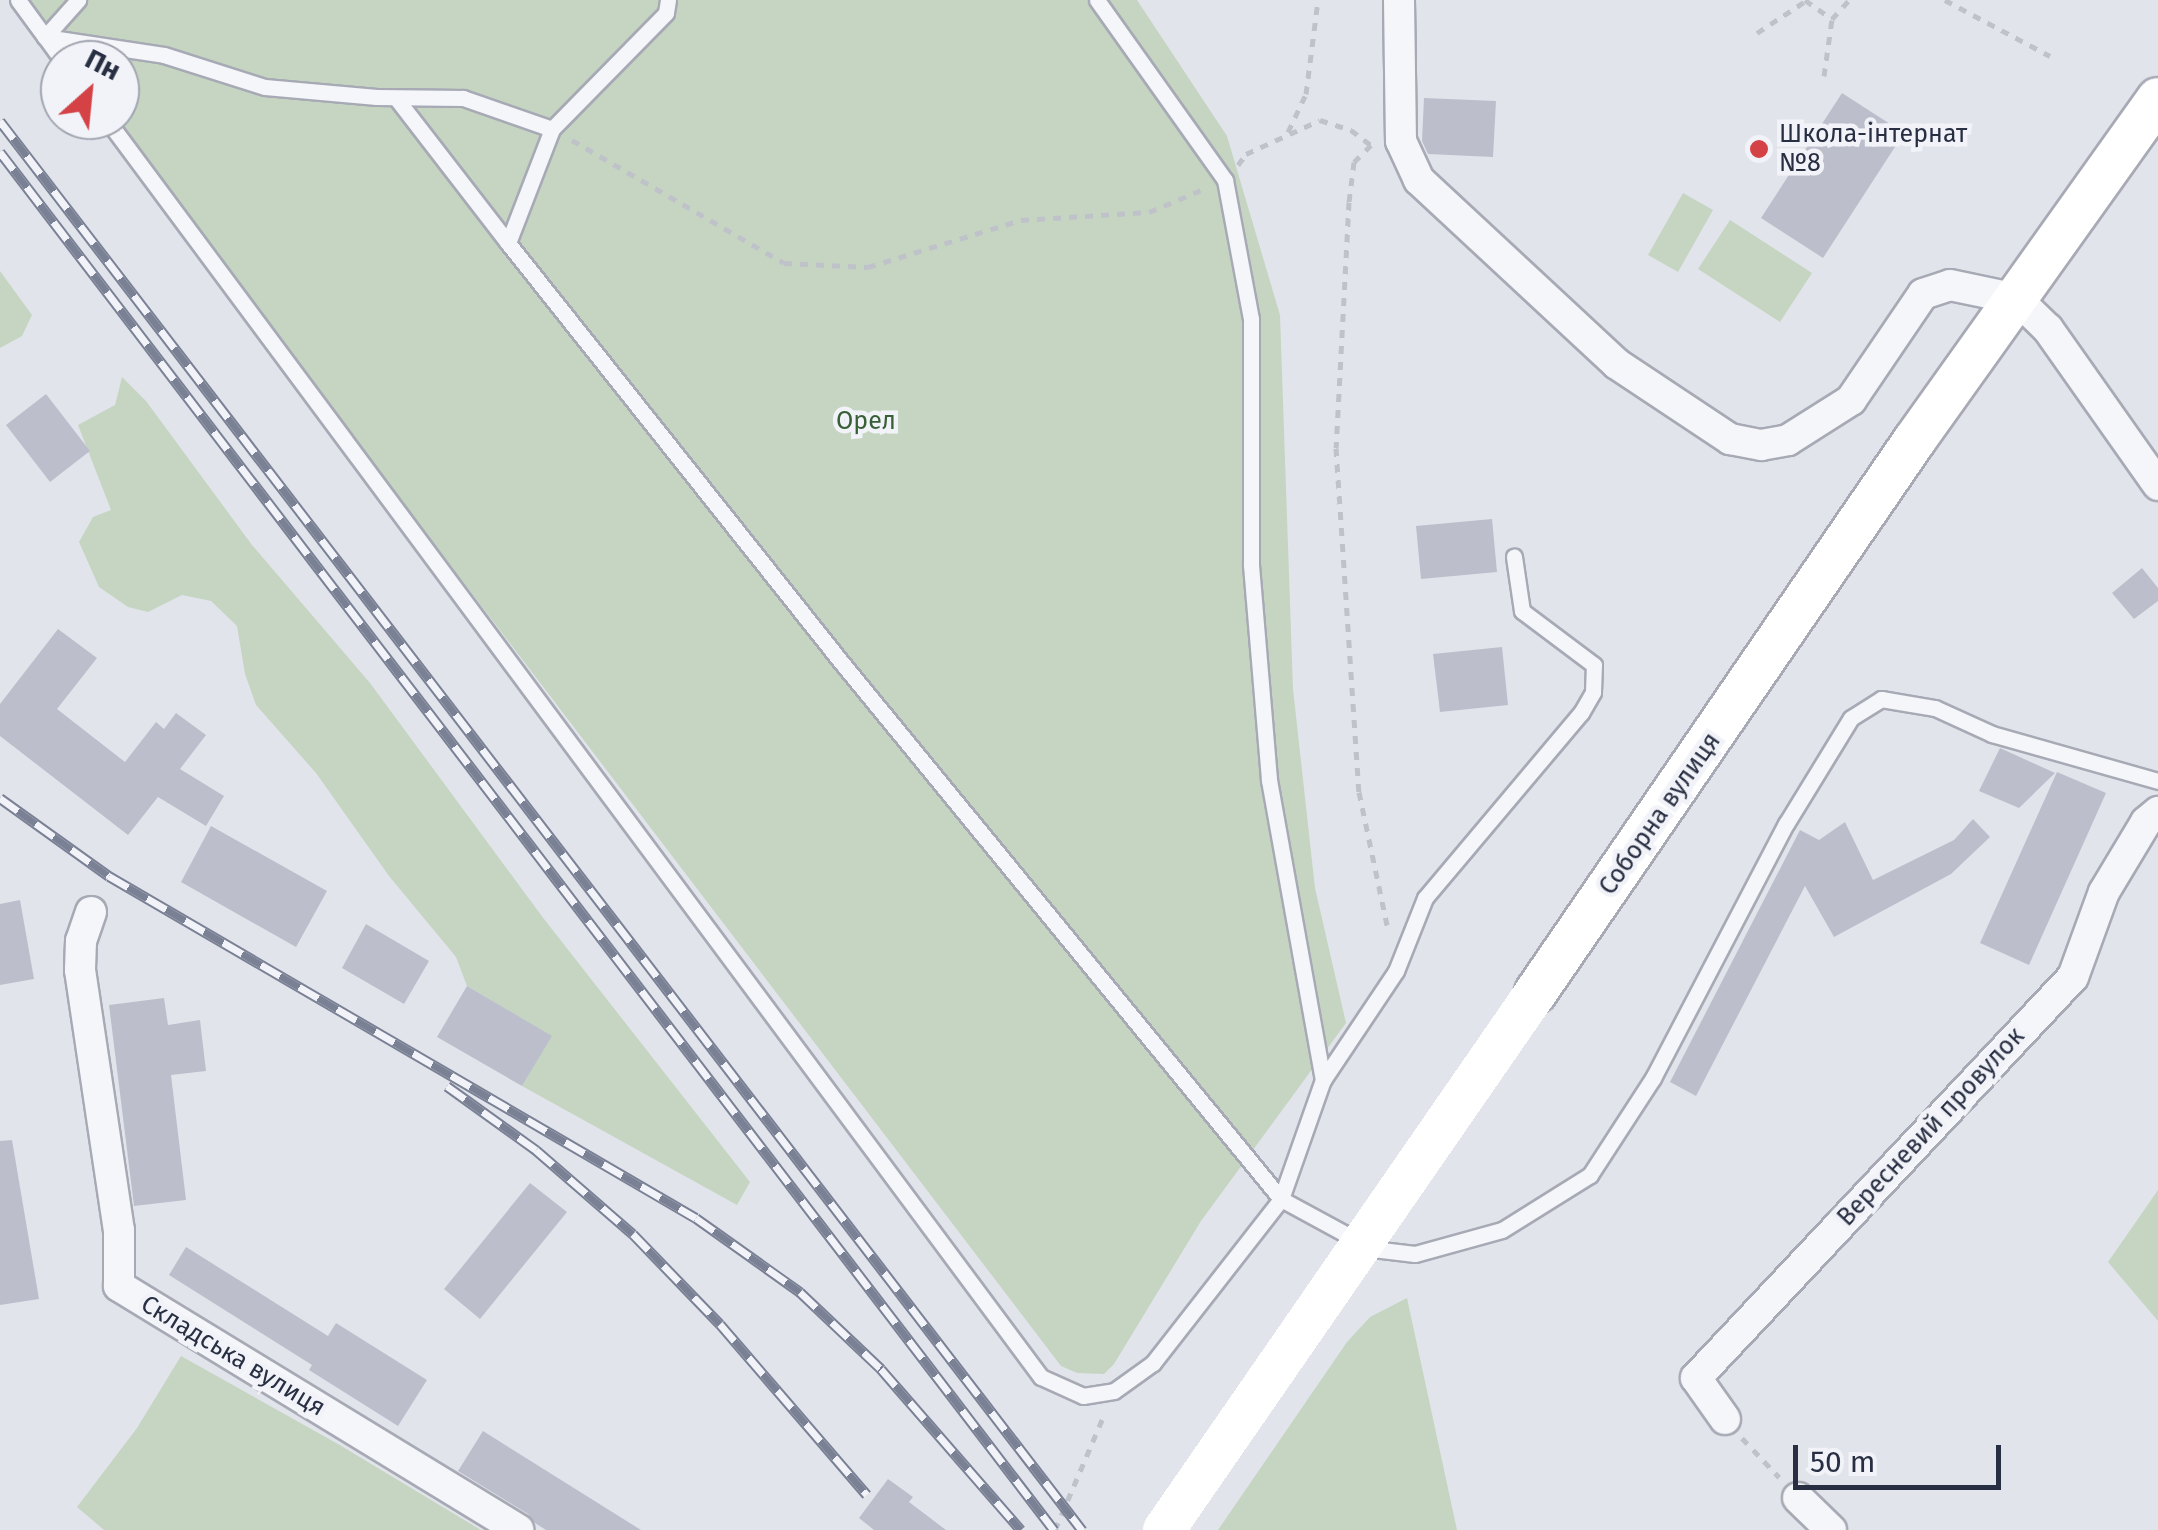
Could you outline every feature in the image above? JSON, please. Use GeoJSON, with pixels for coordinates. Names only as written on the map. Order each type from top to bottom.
{"type":"FeatureCollection","features":[{"type":"Feature","properties":{"kind":"main road","name":"Соборна вулиця"},"geometry":{"type":"LineString","coordinates":[[1164,1530],[1914,441],[2158,99]]}},
{"type":"Feature","properties":{"kind":"street"},"geometry":{"type":"LineString","coordinates":[[1400,0],[1401,141],[1419,180],[1617,364],[1730,439],[1761,445],[1788,440],[1851,400],[1923,294],[1950,286],[2018,298],[2048,329],[2158,484]]}},
{"type":"Feature","properties":{"kind":"street","name":"Вересневий провулок"},"geometry":{"type":"LineString","coordinates":[[1725,1419],[1696,1378],[2072,977],[2104,892],[2146,822],[2158,812]]}},
{"type":"Feature","properties":{"kind":"street","name":"Складська вулиця"},"geometry":{"type":"LineString","coordinates":[[92,912],[81,941],[80,970],[119,1230],[119,1286],[518,1530]]}},
{"type":"Feature","properties":{"kind":"street"},"geometry":{"type":"LineString","coordinates":[[1798,1498],[1830,1530]]}},
{"type":"Feature","properties":{"kind":"lane"},"geometry":{"type":"LineString","coordinates":[[18,0],[48,40]]}},
{"type":"Feature","properties":{"kind":"lane"},"geometry":{"type":"LineString","coordinates":[[45,36],[78,0]]}},
{"type":"Feature","properties":{"kind":"lane"},"geometry":{"type":"LineString","coordinates":[[508,244],[552,128],[666,13],[668,0]]}},
{"type":"Feature","properties":{"kind":"lane"},"geometry":{"type":"LineString","coordinates":[[1097,0],[1225,180],[1251,319],[1252,565],[1270,780],[1323,1080]]}},
{"type":"Feature","properties":{"kind":"lane"},"geometry":{"type":"LineString","coordinates":[[45,36],[164,55],[264,87],[396,98],[463,98],[552,128]]}},
{"type":"Feature","properties":{"kind":"lane"},"geometry":{"type":"LineString","coordinates":[[396,98],[842,663],[1281,1199],[1373,1250],[1415,1254],[1502,1230],[1590,1176],[1652,1078],[1786,824],[1850,718],[1881,699],[1935,708],[1992,734],[2158,780]]}},
{"type":"Feature","properties":{"kind":"lane"},"geometry":{"type":"LineString","coordinates":[[122,140],[1041,1377],[1083,1396],[1114,1391],[1152,1363],[1281,1199],[1323,1080],[1396,971],[1425,898],[1580,713],[1593,692],[1594,665],[1522,611],[1514,557]]}},
{"type":"Feature","properties":{"kind":"path"},"geometry":{"type":"LineString","coordinates":[[1824,76],[1832,19],[1849,0]]}},
{"type":"Feature","properties":{"kind":"path"},"geometry":{"type":"LineString","coordinates":[[1946,0],[2050,56]]}},
{"type":"Feature","properties":{"kind":"path"},"geometry":{"type":"LineString","coordinates":[[1286,135],[1306,94],[1318,1]]}},
{"type":"Feature","properties":{"kind":"path"},"geometry":{"type":"LineString","coordinates":[[1757,33],[1805,1],[1832,19]]}},
{"type":"Feature","properties":{"kind":"path"},"geometry":{"type":"LineString","coordinates":[[552,128],[784,263],[868,267],[1021,220],[1149,212],[1225,180],[1246,154],[1320,120],[1350,130],[1419,180]]}},
{"type":"Feature","properties":{"kind":"path"},"geometry":{"type":"LineString","coordinates":[[1371,145],[1354,162],[1352,175],[1336,448],[1359,792],[1396,971]]}},
{"type":"Feature","properties":{"kind":"path"},"geometry":{"type":"LineString","coordinates":[[1056,1530],[1114,1391]]}},
{"type":"Feature","properties":{"kind":"path"},"geometry":{"type":"LineString","coordinates":[[1725,1419],[1798,1498]]}},
{"type":"Feature","properties":{"kind":"green space","name":"Орел"},"geometry":{"type":"Polygon","coordinates":[[[28,0],[1137,0],[1227,136],[1280,315],[1293,689],[1315,888],[1346,1023],[1201,1221],[1114,1364],[1104,1374],[1077,1373],[1061,1366],[348,431],[132,140],[140,140],[140,40],[58,40],[28,0]]]}},
{"type":"Feature","properties":{"kind":"green space"},"geometry":{"type":"Polygon","coordinates":[[[1683,193],[1713,210],[1678,272],[1648,255],[1683,193]]]}},
{"type":"Feature","properties":{"kind":"green space"},"geometry":{"type":"Polygon","coordinates":[[[1730,220],[1812,273],[1780,322],[1698,269],[1730,220]]]}},
{"type":"Feature","properties":{"kind":"green space"},"geometry":{"type":"Polygon","coordinates":[[[0,271],[32,315],[22,336],[0,348],[0,271]]]}},
{"type":"Feature","properties":{"kind":"green space"},"geometry":{"type":"Polygon","coordinates":[[[122,377],[146,401],[252,545],[370,683],[544,919],[750,1182],[737,1205],[522,1086],[551,1036],[467,986],[456,957],[389,876],[316,773],[256,705],[245,674],[237,626],[211,601],[182,595],[148,612],[128,607],[99,587],[79,542],[93,517],[111,510],[78,425],[115,405],[122,377]]]}},
{"type":"Feature","properties":{"kind":"green space"},"geometry":{"type":"Polygon","coordinates":[[[2158,1190],[2158,1321],[2108,1262],[2158,1190]]]}},
{"type":"Feature","properties":{"kind":"green space"},"geometry":{"type":"Polygon","coordinates":[[[1407,1298],[1457,1530],[1218,1530],[1347,1342],[1370,1317],[1407,1298]]]}},
{"type":"Feature","properties":{"kind":"green space"},"geometry":{"type":"Polygon","coordinates":[[[181,1356],[481,1530],[104,1530],[77,1507],[137,1428],[181,1356]]]}},
{"type":"Feature","properties":{"kind":"building"},"geometry":{"type":"Polygon","coordinates":[[[1842,93],[1904,133],[1823,258],[1761,218],[1842,93]]]}},
{"type":"Feature","properties":{"kind":"building"},"geometry":{"type":"Polygon","coordinates":[[[1424,98],[1496,101],[1493,157],[1428,154],[1422,141],[1424,98]]]}},
{"type":"Feature","properties":{"kind":"building"},"geometry":{"type":"Polygon","coordinates":[[[46,394],[90,451],[50,482],[6,425],[46,394]]]}},
{"type":"Feature","properties":{"kind":"building"},"geometry":{"type":"Polygon","coordinates":[[[1492,519],[1497,572],[1421,579],[1416,526],[1492,519]]]}},
{"type":"Feature","properties":{"kind":"building"},"geometry":{"type":"Polygon","coordinates":[[[2142,568],[2158,588],[2158,601],[2134,619],[2112,593],[2142,568]]]}},
{"type":"Feature","properties":{"kind":"building"},"geometry":{"type":"Polygon","coordinates":[[[58,629],[97,658],[57,709],[125,762],[156,722],[164,729],[176,713],[206,735],[180,769],[224,796],[206,826],[158,797],[128,835],[0,736],[0,704],[58,629]]]}},
{"type":"Feature","properties":{"kind":"building"},"geometry":{"type":"Polygon","coordinates":[[[1502,647],[1508,705],[1440,712],[1433,654],[1502,647]]]}},
{"type":"Feature","properties":{"kind":"building"},"geometry":{"type":"Polygon","coordinates":[[[2000,748],[2055,773],[2019,808],[1979,791],[2000,748]]]}},
{"type":"Feature","properties":{"kind":"building"},"geometry":{"type":"Polygon","coordinates":[[[2057,772],[2106,793],[2029,965],[1980,943],[2057,772]]]}},
{"type":"Feature","properties":{"kind":"building"},"geometry":{"type":"Polygon","coordinates":[[[1973,819],[1990,837],[1951,874],[1834,937],[1805,886],[1696,1096],[1670,1082],[1800,830],[1819,840],[1845,822],[1873,880],[1954,840],[1973,819]]]}},
{"type":"Feature","properties":{"kind":"building"},"geometry":{"type":"Polygon","coordinates":[[[211,826],[327,891],[296,947],[181,882],[211,826]]]}},
{"type":"Feature","properties":{"kind":"building"},"geometry":{"type":"Polygon","coordinates":[[[20,900],[34,979],[0,985],[0,904],[20,900]]]}},
{"type":"Feature","properties":{"kind":"building"},"geometry":{"type":"Polygon","coordinates":[[[366,924],[429,961],[404,1004],[342,968],[366,924]]]}},
{"type":"Feature","properties":{"kind":"building"},"geometry":{"type":"Polygon","coordinates":[[[467,986],[552,1036],[522,1086],[437,1037],[467,986]]]}},
{"type":"Feature","properties":{"kind":"building"},"geometry":{"type":"Polygon","coordinates":[[[164,998],[168,1025],[200,1020],[206,1071],[171,1075],[186,1200],[134,1206],[109,1005],[164,998]]]}},
{"type":"Feature","properties":{"kind":"building"},"geometry":{"type":"Polygon","coordinates":[[[12,1140],[39,1299],[0,1305],[0,1141],[12,1140]]]}},
{"type":"Feature","properties":{"kind":"building"},"geometry":{"type":"Polygon","coordinates":[[[530,1183],[567,1212],[480,1319],[444,1289],[530,1183]]]}},
{"type":"Feature","properties":{"kind":"building"},"geometry":{"type":"Polygon","coordinates":[[[186,1247],[328,1336],[336,1323],[427,1380],[398,1426],[309,1370],[312,1365],[169,1275],[186,1247]]]}},
{"type":"Feature","properties":{"kind":"building"},"geometry":{"type":"Polygon","coordinates":[[[483,1431],[641,1530],[546,1530],[528,1514],[458,1471],[483,1431]]]}},
{"type":"Feature","properties":{"kind":"building"},"geometry":{"type":"Polygon","coordinates":[[[888,1479],[913,1497],[909,1502],[946,1530],[874,1530],[859,1518],[888,1479]]]}},
{"type":"Feature","properties":{"kind":"railway"},"geometry":{"type":"LineString","coordinates":[[0,121],[1082,1530]]}},
{"type":"Feature","properties":{"kind":"railway"},"geometry":{"type":"LineString","coordinates":[[0,152],[1054,1530]]}},
{"type":"Feature","properties":{"kind":"railway"},"geometry":{"type":"LineString","coordinates":[[0,798],[109,876],[696,1218],[800,1292],[881,1369],[1021,1530]]}},
{"type":"Feature","properties":{"kind":"railway"},"geometry":{"type":"LineString","coordinates":[[447,1086],[536,1150],[633,1234],[720,1324],[867,1495]]}},
{"type":"Feature","properties":{"kind":"place","name":"Школа-інтернат №8"},"geometry":{"type":"Point","coordinates":[1759,149]}}]}
